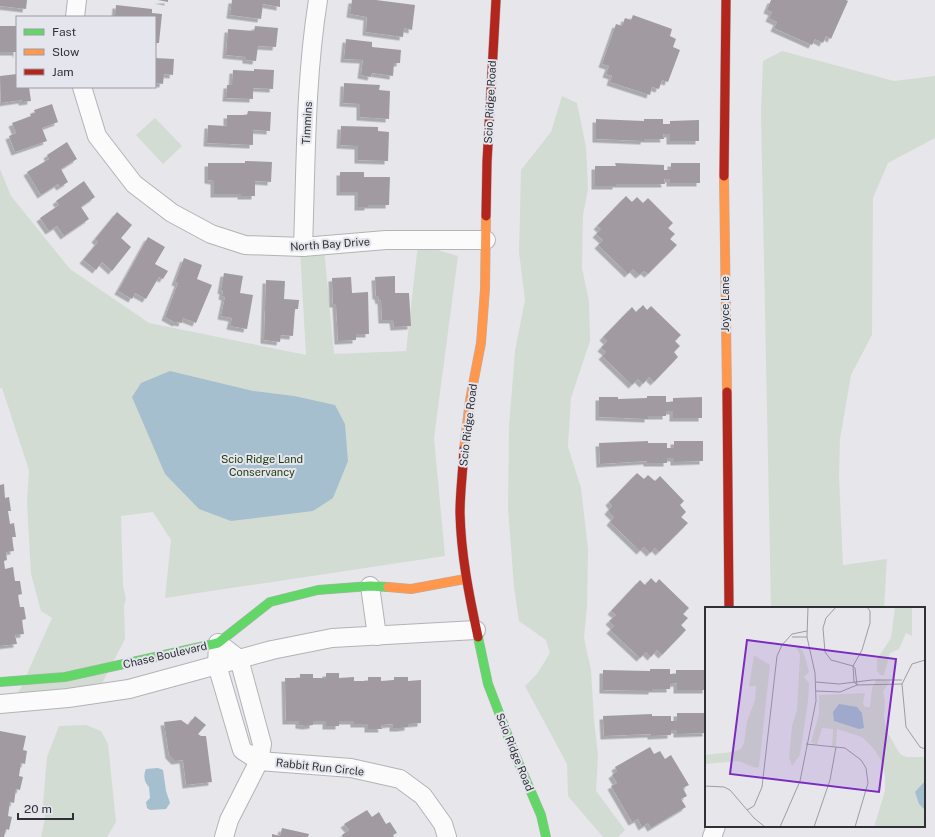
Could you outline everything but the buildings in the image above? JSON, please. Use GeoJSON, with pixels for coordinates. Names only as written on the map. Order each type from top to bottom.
{"type":"FeatureCollection","features":[{"type":"Feature","properties":{"kind":"street"},"geometry":{"type":"LineString","coordinates":[[75,16],[77,0]]}},
{"type":"Feature","properties":{"kind":"street","name":"Timmins"},"geometry":{"type":"LineString","coordinates":[[303,247],[306,140],[312,34],[318,0]]}},
{"type":"Feature","properties":{"kind":"street","name":"Scio Ridge Road"},"geometry":{"type":"LineString","coordinates":[[496,0],[487,162],[486,240],[481,343],[470,400],[463,457],[460,512],[465,579],[488,684],[541,815],[546,837]]}},
{"type":"Feature","properties":{"kind":"street","name":"Joyce Lane"},"geometry":{"type":"LineString","coordinates":[[726,0],[724,151],[729,607]]}},
{"type":"Feature","properties":{"kind":"street","name":"North Bay Drive"},"geometry":{"type":"LineString","coordinates":[[82,88],[97,136],[134,184],[172,213],[211,234],[245,245],[303,247],[386,240],[486,240]]}},
{"type":"Feature","properties":{"kind":"street","name":"Chase Boulevard"},"geometry":{"type":"LineString","coordinates":[[0,682],[65,677],[218,643],[270,602],[318,590],[370,586],[411,589],[465,579]]}},
{"type":"Feature","properties":{"kind":"street"},"geometry":{"type":"LineString","coordinates":[[370,586],[377,636]]}},
{"type":"Feature","properties":{"kind":"street","name":"Chase Boulevard"},"geometry":{"type":"LineString","coordinates":[[0,704],[68,698],[129,689],[238,659],[332,638],[476,630]]}},
{"type":"Feature","properties":{"kind":"street"},"geometry":{"type":"LineString","coordinates":[[218,643],[238,659]]}},
{"type":"Feature","properties":{"kind":"street","name":"Rabbit Run Circle"},"geometry":{"type":"LineString","coordinates":[[218,643],[217,665],[242,750],[259,761],[351,768],[400,779],[423,796],[443,824],[447,837]]}},
{"type":"Feature","properties":{"kind":"street","name":"Rabbit Run Circle"},"geometry":{"type":"LineString","coordinates":[[224,837],[229,820],[259,761],[262,744],[238,659]]}},
{"type":"Feature","properties":{"kind":"street"},"geometry":{"type":"LineString","coordinates":[[65,677],[68,698]]}},
{"type":"Feature","properties":{"kind":"street"},"geometry":{"type":"LineString","coordinates":[[712,837],[716,827]]}},
{"type":"Feature","properties":{"kind":"green space"},"geometry":{"type":"Polygon","coordinates":[[[782,51],[894,81],[935,76],[935,138],[888,163],[873,198],[872,335],[851,375],[840,439],[839,476],[843,565],[887,559],[884,607],[771,607],[761,113],[763,61],[782,51]]]}},
{"type":"Feature","properties":{"kind":"green space"},"geometry":{"type":"Polygon","coordinates":[[[562,96],[577,103],[586,147],[588,189],[583,215],[582,268],[589,301],[590,341],[571,398],[568,447],[581,488],[588,549],[587,607],[584,638],[591,670],[598,756],[596,791],[625,830],[618,837],[603,837],[568,796],[567,764],[525,686],[537,674],[550,653],[546,640],[519,621],[514,587],[508,508],[509,427],[515,351],[525,300],[519,252],[521,170],[551,132],[562,96]]]}},
{"type":"Feature","properties":{"kind":"green space"},"geometry":{"type":"Polygon","coordinates":[[[155,118],[182,146],[163,164],[136,135],[155,118]]]}},
{"type":"Feature","properties":{"kind":"green space","name":"Scio Ridge Land Conservancy"},"geometry":{"type":"Polygon","coordinates":[[[0,169],[11,196],[70,269],[149,323],[306,355],[300,249],[324,248],[334,354],[406,351],[418,244],[458,256],[434,438],[445,556],[165,598],[171,540],[153,512],[121,516],[123,586],[126,599],[124,605],[125,639],[96,695],[17,696],[52,618],[41,611],[31,574],[27,502],[29,470],[2,388],[0,388],[0,169]]]}},
{"type":"Feature","properties":{"kind":"green space"},"geometry":{"type":"Polygon","coordinates":[[[86,725],[101,731],[108,744],[116,822],[107,837],[41,837],[45,818],[43,804],[47,757],[59,726],[86,725]]]}},
{"type":"Feature","properties":{"kind":"water"},"geometry":{"type":"Polygon","coordinates":[[[170,371],[253,391],[294,396],[335,405],[345,424],[348,461],[333,498],[313,511],[231,521],[199,509],[165,474],[132,397],[141,383],[170,371]]]}},
{"type":"Feature","properties":{"kind":"water"},"geometry":{"type":"Polygon","coordinates":[[[158,768],[163,770],[166,791],[170,803],[166,809],[150,810],[147,808],[146,802],[150,798],[149,787],[145,781],[144,774],[146,769],[158,768]]]}},
{"type":"Feature","properties":{"kind":"traffic: fast"},"geometry":{"type":"LineString","coordinates":[[0,682],[65,677],[218,643],[270,602],[318,590],[370,586],[388,587]]}},
{"type":"Feature","properties":{"kind":"traffic: fast"},"geometry":{"type":"LineString","coordinates":[[478,637],[488,684],[516,757],[541,815],[546,837]]}},
{"type":"Feature","properties":{"kind":"traffic: slow"},"geometry":{"type":"LineString","coordinates":[[724,176],[727,392]]}},
{"type":"Feature","properties":{"kind":"traffic: slow"},"geometry":{"type":"LineString","coordinates":[[464,449],[470,400],[481,343],[485,289],[486,216]]}},
{"type":"Feature","properties":{"kind":"traffic: slow"},"geometry":{"type":"LineString","coordinates":[[388,587],[411,589],[465,579]]}},
{"type":"Feature","properties":{"kind":"traffic: jam"},"geometry":{"type":"LineString","coordinates":[[486,216],[487,162],[496,0]]}},
{"type":"Feature","properties":{"kind":"traffic: jam"},"geometry":{"type":"LineString","coordinates":[[724,176],[726,0]]}},
{"type":"Feature","properties":{"kind":"traffic: jam"},"geometry":{"type":"LineString","coordinates":[[727,392],[729,607]]}},
{"type":"Feature","properties":{"kind":"traffic: jam"},"geometry":{"type":"LineString","coordinates":[[464,449],[460,505],[462,544],[466,575],[478,637]]}}]}
